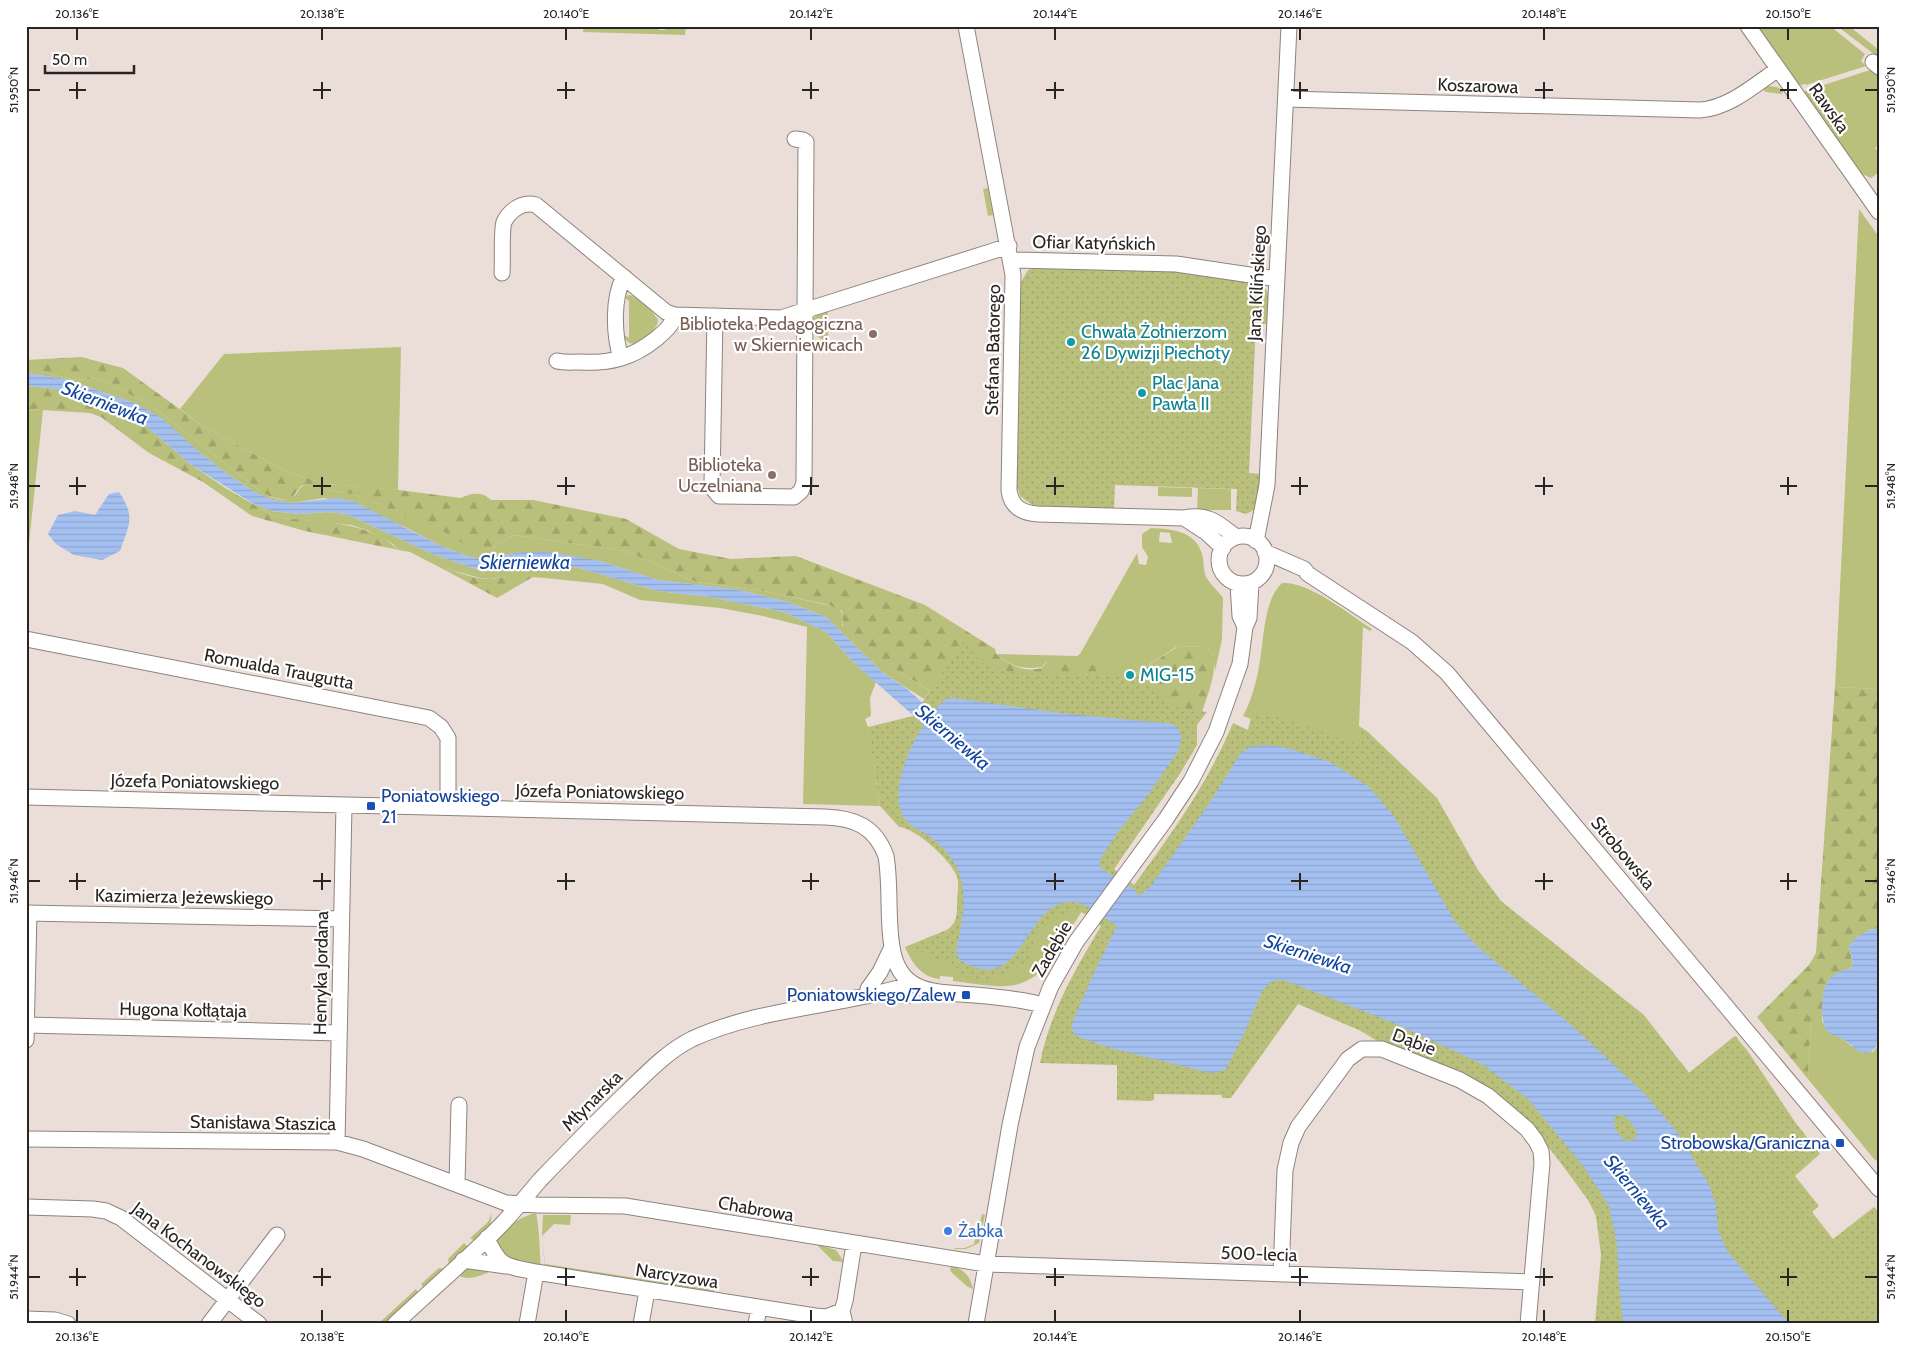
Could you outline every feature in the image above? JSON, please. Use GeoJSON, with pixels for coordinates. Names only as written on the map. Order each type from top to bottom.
{"type":"FeatureCollection","features":[{"type":"Feature","properties":{"kind":"street","name":"Stefana Batorego"},"geometry":{"type":"LineString","coordinates":[[966,26],[1010,253],[1014,296],[1009,490],[1013,503],[1022,512],[1029,513],[1184,518],[1195,516],[1209,518],[1236,538]]}},
{"type":"Feature","properties":{"kind":"street","name":"Jana Kilińskiego"},"geometry":{"type":"LineString","coordinates":[[1262,553],[1290,26]]}},
{"type":"Feature","properties":{"kind":"street","name":"Rawska"},"geometry":{"type":"LineString","coordinates":[[1748,26],[1876,202]]}},
{"type":"Feature","properties":{"kind":"street","name":"Koszarowa"},"geometry":{"type":"LineString","coordinates":[[1286,99],[1700,110],[1714,109],[1754,86],[1778,69]]}},
{"type":"Feature","properties":{"kind":"street"},"geometry":{"type":"LineString","coordinates":[[715,316],[712,483],[714,490],[719,496],[790,498],[798,494],[804,483],[806,142],[795,139]]}},
{"type":"Feature","properties":{"kind":"street"},"geometry":{"type":"LineString","coordinates":[[502,274],[504,223],[520,205],[527,203],[536,205],[666,312],[674,315],[666,331],[640,349],[621,358],[601,363],[557,361]]}},
{"type":"Feature","properties":{"kind":"street","name":"Ofiar Katyńskich"},"geometry":{"type":"LineString","coordinates":[[674,315],[778,318],[1010,253],[1176,264],[1277,279]]}},
{"type":"Feature","properties":{"kind":"street"},"geometry":{"type":"LineString","coordinates":[[621,358],[616,338],[617,300],[624,277]]}},
{"type":"Feature","properties":{"kind":"street"},"geometry":{"type":"LineString","coordinates":[[1184,518],[1211,536],[1223,548]]}},
{"type":"Feature","properties":{"kind":"street"},"geometry":{"type":"LineString","coordinates":[[1251,538],[1262,553],[1261,575],[1244,583],[1227,578],[1222,572],[1219,558],[1223,548],[1230,540],[1251,538]]}},
{"type":"Feature","properties":{"kind":"street","name":"Strobowska"},"geometry":{"type":"LineString","coordinates":[[1262,553],[1298,565],[1308,574],[1412,642],[1448,673],[1752,1035],[1879,1190]]}},
{"type":"Feature","properties":{"kind":"street","name":"Zadębie"},"geometry":{"type":"LineString","coordinates":[[976,1324],[1020,1071],[1027,1047],[1059,970],[1091,919],[1166,819],[1191,781],[1207,750],[1224,713],[1240,664],[1245,628],[1240,616],[1244,583]]}},
{"type":"Feature","properties":{"kind":"street","name":"Romualda Traugutta"},"geometry":{"type":"LineString","coordinates":[[26,639],[429,718],[441,727],[450,744],[448,807]]}},
{"type":"Feature","properties":{"kind":"street","name":"Józefa Poniatowskiego"},"geometry":{"type":"LineString","coordinates":[[26,797],[825,816],[850,819],[872,833],[886,856],[892,948],[899,971],[912,984]]}},
{"type":"Feature","properties":{"kind":"street","name":"Henryka Jordana"},"geometry":{"type":"LineString","coordinates":[[337,1142],[344,805]]}},
{"type":"Feature","properties":{"kind":"street"},"geometry":{"type":"LineString","coordinates":[[26,1040],[28,913]]}},
{"type":"Feature","properties":{"kind":"street","name":"Kazimierza Jeżewskiego"},"geometry":{"type":"LineString","coordinates":[[28,913],[341,919]]}},
{"type":"Feature","properties":{"kind":"street"},"geometry":{"type":"LineString","coordinates":[[867,996],[868,989],[880,972],[892,948]]}},
{"type":"Feature","properties":{"kind":"street"},"geometry":{"type":"LineString","coordinates":[[912,984],[928,992],[1010,998],[1043,1005]]}},
{"type":"Feature","properties":{"kind":"street","name":"Młynarska"},"geometry":{"type":"LineString","coordinates":[[395,1324],[487,1238],[600,1119],[654,1066],[690,1040],[709,1032],[769,1014],[867,996],[912,984]]}},
{"type":"Feature","properties":{"kind":"street","name":"Hugona Kołłątaja"},"geometry":{"type":"LineString","coordinates":[[27,1025],[339,1032]]}},
{"type":"Feature","properties":{"kind":"street","name":"Dąbie"},"geometry":{"type":"LineString","coordinates":[[1281,1274],[1285,1170],[1290,1143],[1298,1127],[1348,1059],[1362,1049],[1382,1049],[1460,1080],[1488,1096],[1536,1141],[1541,1151],[1542,1163],[1528,1324]]}},
{"type":"Feature","properties":{"kind":"street"},"geometry":{"type":"LineString","coordinates":[[458,1184],[459,1105]]}},
{"type":"Feature","properties":{"kind":"street","name":"Stanisława Staszica"},"geometry":{"type":"LineString","coordinates":[[26,1139],[337,1142],[363,1149],[497,1200],[518,1205]]}},
{"type":"Feature","properties":{"kind":"street","name":"Chabrowa"},"geometry":{"type":"LineString","coordinates":[[518,1205],[624,1206],[986,1264]]}},
{"type":"Feature","properties":{"kind":"street","name":"Jana Kochanowskiego"},"geometry":{"type":"LineString","coordinates":[[26,1207],[93,1209],[106,1211],[121,1218],[260,1324]]}},
{"type":"Feature","properties":{"kind":"street"},"geometry":{"type":"LineString","coordinates":[[209,1324],[277,1235]]}},
{"type":"Feature","properties":{"kind":"street"},"geometry":{"type":"LineString","coordinates":[[487,1238],[498,1258],[506,1266]]}},
{"type":"Feature","properties":{"kind":"street"},"geometry":{"type":"LineString","coordinates":[[843,1318],[854,1244]]}},
{"type":"Feature","properties":{"kind":"street","name":"Narcyzowa"},"geometry":{"type":"LineString","coordinates":[[464,1260],[647,1291],[821,1316],[835,1315],[843,1318]]}},
{"type":"Feature","properties":{"kind":"street","name":"500-lecia"},"geometry":{"type":"LineString","coordinates":[[986,1264],[1531,1282]]}},
{"type":"Feature","properties":{"kind":"street"},"geometry":{"type":"LineString","coordinates":[[528,1324],[536,1272]]}},
{"type":"Feature","properties":{"kind":"street"},"geometry":{"type":"LineString","coordinates":[[642,1324],[647,1291]]}},
{"type":"Feature","properties":{"kind":"street"},"geometry":{"type":"LineString","coordinates":[[756,1324],[759,1308]]}},
{"type":"Feature","properties":{"kind":"street"},"geometry":{"type":"LineString","coordinates":[[26,1319],[55,1320],[68,1324]]}},
{"type":"Feature","properties":{"kind":"green space"},"geometry":{"type":"Polygon","coordinates":[[[584,26],[604,26],[604,28],[610,28],[610,26],[659,26],[659,30],[665,30],[666,26],[686,26],[685,35],[583,32],[584,26]]]}},
{"type":"Feature","properties":{"kind":"green space"},"geometry":{"type":"Polygon","coordinates":[[[776,26],[869,26],[869,29],[776,28],[776,26]]]}},
{"type":"Feature","properties":{"kind":"green space"},"geometry":{"type":"Polygon","coordinates":[[[1755,26],[1830,26],[1865,54],[1861,61],[1866,66],[1806,85],[1797,86],[1755,26]]]}},
{"type":"Feature","properties":{"kind":"green space"},"geometry":{"type":"Polygon","coordinates":[[[1837,26],[1849,26],[1879,50],[1879,58],[1837,26]]]}},
{"type":"Feature","properties":{"kind":"green space"},"geometry":{"type":"Polygon","coordinates":[[[1870,70],[1879,75],[1879,145],[1875,148],[1879,153],[1879,172],[1871,178],[1862,174],[1858,169],[1856,170],[1802,92],[1870,70]]]}},
{"type":"Feature","properties":{"kind":"green space"},"geometry":{"type":"Polygon","coordinates":[[[1768,86],[1777,87],[1784,91],[1781,94],[1766,92],[1762,89],[1768,86]]]}},
{"type":"Feature","properties":{"kind":"green space"},"geometry":{"type":"Polygon","coordinates":[[[988,188],[993,215],[988,216],[983,189],[988,188]]]}},
{"type":"Feature","properties":{"kind":"green space"},"geometry":{"type":"Polygon","coordinates":[[[1859,209],[1879,237],[1879,689],[1835,687],[1859,209]]]}},
{"type":"Feature","properties":{"kind":"green space","name":"Plac Jana Pawła II"},"geometry":{"type":"Polygon","coordinates":[[[1040,267],[1179,270],[1251,283],[1265,288],[1270,302],[1268,324],[1256,324],[1249,473],[1261,474],[1256,509],[1246,514],[1236,511],[1237,489],[1115,485],[1114,510],[1035,507],[1020,496],[1016,483],[1021,282],[1028,270],[1040,267]]]}},
{"type":"Feature","properties":{"kind":"green space"},"geometry":{"type":"Polygon","coordinates":[[[628,295],[637,298],[645,304],[658,320],[652,331],[634,344],[629,343],[624,338],[624,335],[629,338],[629,301],[625,298],[628,295]]]}},
{"type":"Feature","properties":{"kind":"green space"},"geometry":{"type":"Polygon","coordinates":[[[827,311],[828,338],[824,341],[813,333],[812,321],[819,314],[827,311]]]}},
{"type":"Feature","properties":{"kind":"green space"},"geometry":{"type":"Polygon","coordinates":[[[401,347],[398,490],[326,484],[283,470],[203,426],[180,409],[224,354],[401,347]]]}},
{"type":"Feature","properties":{"kind":"green space"},"geometry":{"type":"Polygon","coordinates":[[[81,357],[123,368],[203,426],[283,470],[326,484],[391,489],[461,498],[480,494],[491,500],[533,500],[626,519],[679,549],[731,559],[796,556],[925,605],[995,649],[996,654],[1017,667],[1028,669],[1041,668],[1049,660],[1095,665],[1109,688],[1112,689],[1177,647],[1206,646],[1214,659],[1213,678],[1202,712],[932,692],[845,635],[842,611],[829,605],[764,591],[696,582],[626,551],[514,535],[489,550],[475,551],[451,535],[356,495],[305,485],[301,486],[291,499],[280,499],[270,496],[263,493],[149,404],[97,378],[76,380],[26,368],[26,360],[81,357]]]}},
{"type":"Feature","properties":{"kind":"green space"},"geometry":{"type":"Polygon","coordinates":[[[26,368],[76,380],[97,378],[149,404],[263,493],[274,498],[290,498],[296,495],[301,487],[305,485],[356,495],[489,550],[514,535],[626,551],[696,582],[764,591],[836,607],[843,615],[842,626],[895,669],[930,691],[924,699],[882,672],[826,617],[788,602],[739,590],[658,580],[600,561],[521,552],[482,559],[470,557],[441,546],[405,527],[325,498],[291,503],[273,500],[256,493],[226,473],[137,404],[65,379],[26,373],[26,368]]]}},
{"type":"Feature","properties":{"kind":"green space"},"geometry":{"type":"Polygon","coordinates":[[[26,386],[50,388],[125,414],[145,425],[190,464],[227,489],[274,516],[328,522],[359,528],[387,540],[399,550],[305,531],[252,516],[203,482],[149,453],[101,417],[90,413],[26,409],[26,386]]]}},
{"type":"Feature","properties":{"kind":"green space"},"geometry":{"type":"Polygon","coordinates":[[[26,409],[43,410],[28,553],[26,552],[26,409]]]}},
{"type":"Feature","properties":{"kind":"green space"},"geometry":{"type":"Polygon","coordinates":[[[1158,487],[1192,488],[1192,497],[1158,496],[1158,487]]]}},
{"type":"Feature","properties":{"kind":"green space"},"geometry":{"type":"Polygon","coordinates":[[[1198,488],[1231,489],[1231,510],[1197,510],[1198,488]]]}},
{"type":"Feature","properties":{"kind":"green space"},"geometry":{"type":"Polygon","coordinates":[[[252,503],[272,511],[299,514],[328,512],[346,514],[435,555],[479,570],[531,563],[579,568],[658,591],[710,597],[784,612],[826,632],[855,664],[876,682],[870,698],[871,716],[865,719],[869,730],[880,806],[803,804],[807,627],[720,608],[640,600],[603,584],[555,579],[548,573],[538,571],[490,579],[480,578],[443,569],[410,552],[399,550],[393,544],[369,531],[351,525],[282,518],[274,516],[252,503]]]}},
{"type":"Feature","properties":{"kind":"green space"},"geometry":{"type":"Polygon","coordinates":[[[1151,528],[1176,531],[1190,537],[1200,549],[1206,577],[1223,598],[1222,639],[1215,671],[1212,654],[1206,646],[1176,647],[1112,689],[1047,661],[1042,667],[1028,668],[1007,662],[996,654],[1077,656],[1080,654],[1137,553],[1139,564],[1146,565],[1148,557],[1142,547],[1142,534],[1151,528]],[[1160,532],[1159,542],[1172,543],[1170,533],[1160,532]]]}},
{"type":"Feature","properties":{"kind":"green space"},"geometry":{"type":"Polygon","coordinates":[[[443,569],[484,579],[533,570],[549,573],[555,579],[533,577],[497,598],[443,569]]]}},
{"type":"Feature","properties":{"kind":"green space"},"geometry":{"type":"Polygon","coordinates":[[[1282,583],[1304,587],[1317,593],[1372,629],[1370,631],[1363,627],[1359,726],[1368,732],[1380,773],[1408,802],[1486,907],[1555,961],[1577,997],[1619,1018],[1644,1040],[1677,1062],[1681,1062],[1689,1073],[1735,1036],[1738,1038],[1729,1048],[1727,1063],[1720,1074],[1711,1081],[1691,1082],[1677,1087],[1674,1085],[1657,1068],[1659,1067],[1658,1062],[1653,1062],[1653,1064],[1507,944],[1472,911],[1442,870],[1402,804],[1386,784],[1368,767],[1345,754],[1243,716],[1257,677],[1267,612],[1275,591],[1282,583]]]}},
{"type":"Feature","properties":{"kind":"green space"},"geometry":{"type":"Polygon","coordinates":[[[964,641],[982,663],[1010,672],[1145,677],[1175,707],[1207,712],[1197,725],[1197,745],[1181,772],[1114,869],[1134,885],[1201,787],[1233,723],[1248,730],[1252,713],[1274,716],[1354,743],[1359,739],[1359,727],[1368,732],[1437,798],[1478,870],[1501,901],[1644,1015],[1689,1073],[1735,1036],[1747,1050],[1795,1122],[1820,1154],[1795,1176],[1819,1206],[1812,1212],[1833,1239],[1874,1207],[1879,1212],[1879,1324],[1595,1324],[1601,1255],[1596,1216],[1588,1200],[1538,1134],[1502,1101],[1382,1044],[1361,1031],[1298,1004],[1231,1098],[1222,1098],[1222,1095],[1154,1094],[1154,1100],[1150,1101],[1117,1100],[1117,1065],[1040,1063],[1050,1026],[1064,992],[1101,926],[1075,907],[1036,929],[1031,955],[1026,963],[986,982],[958,975],[944,962],[908,946],[947,930],[954,923],[957,914],[958,895],[958,880],[955,873],[950,864],[934,847],[915,833],[899,827],[880,806],[868,727],[913,716],[964,641]]]}},
{"type":"Feature","properties":{"kind":"green space"},"geometry":{"type":"Polygon","coordinates":[[[1835,687],[1879,689],[1879,928],[1869,930],[1849,946],[1852,967],[1833,977],[1825,986],[1822,1020],[1811,1020],[1808,1079],[1757,1017],[1809,965],[1816,953],[1835,687]]]}},
{"type":"Feature","properties":{"kind":"green space"},"geometry":{"type":"Polygon","coordinates":[[[898,813],[1050,909],[1086,906],[1054,956],[1035,976],[1022,983],[1000,986],[953,981],[953,977],[940,976],[940,979],[933,978],[918,968],[905,947],[947,930],[953,925],[956,915],[958,879],[950,865],[935,848],[917,834],[902,827],[898,813]]]}},
{"type":"Feature","properties":{"kind":"green space"},"geometry":{"type":"Polygon","coordinates":[[[903,993],[908,994],[911,1004],[874,1002],[875,1000],[903,993]]]}},
{"type":"Feature","properties":{"kind":"green space"},"geometry":{"type":"Polygon","coordinates":[[[1811,1020],[1822,1020],[1826,1029],[1841,1037],[1851,1046],[1873,1052],[1879,1044],[1879,1162],[1874,1159],[1808,1079],[1811,1020]]]}},
{"type":"Feature","properties":{"kind":"green space"},"geometry":{"type":"Polygon","coordinates":[[[492,1213],[490,1226],[475,1241],[470,1238],[488,1222],[492,1213]]]}},
{"type":"Feature","properties":{"kind":"green space"},"geometry":{"type":"Polygon","coordinates":[[[536,1213],[541,1268],[511,1262],[497,1247],[497,1239],[510,1226],[524,1217],[536,1213]]]}},
{"type":"Feature","properties":{"kind":"green space"},"geometry":{"type":"Polygon","coordinates":[[[982,1214],[985,1215],[979,1243],[966,1249],[954,1249],[965,1248],[974,1244],[982,1214]]]}},
{"type":"Feature","properties":{"kind":"green space"},"geometry":{"type":"Polygon","coordinates":[[[543,1215],[571,1215],[570,1225],[554,1224],[542,1236],[543,1215]]]}},
{"type":"Feature","properties":{"kind":"green space"},"geometry":{"type":"Polygon","coordinates":[[[542,1236],[545,1264],[714,1290],[713,1296],[545,1268],[542,1236]]]}},
{"type":"Feature","properties":{"kind":"green space"},"geometry":{"type":"Polygon","coordinates":[[[464,1243],[468,1247],[449,1265],[448,1259],[464,1243]]]}},
{"type":"Feature","properties":{"kind":"green space"},"geometry":{"type":"Polygon","coordinates":[[[816,1244],[836,1250],[844,1262],[833,1261],[816,1244]]]}},
{"type":"Feature","properties":{"kind":"green space"},"geometry":{"type":"Polygon","coordinates":[[[951,1266],[966,1274],[973,1289],[952,1273],[950,1270],[951,1266]]]}},
{"type":"Feature","properties":{"kind":"green space"},"geometry":{"type":"Polygon","coordinates":[[[439,1268],[444,1269],[423,1287],[421,1284],[439,1268]]]}},
{"type":"Feature","properties":{"kind":"green space"},"geometry":{"type":"Polygon","coordinates":[[[468,1268],[486,1269],[488,1273],[468,1278],[457,1274],[468,1268]]]}},
{"type":"Feature","properties":{"kind":"green space"},"geometry":{"type":"Polygon","coordinates":[[[416,1289],[418,1293],[385,1324],[378,1324],[416,1289]]]}},
{"type":"Feature","properties":{"kind":"water","name":"Skierniewka"},"geometry":{"type":"Polygon","coordinates":[[[26,373],[65,379],[137,404],[163,419],[199,452],[256,493],[273,500],[291,503],[337,498],[353,501],[441,546],[470,557],[482,559],[521,552],[550,552],[600,561],[658,580],[739,590],[788,602],[826,617],[882,672],[906,688],[933,712],[944,700],[953,698],[1060,713],[1173,724],[1180,731],[1181,741],[1178,751],[1100,859],[1100,866],[1104,870],[1134,889],[1139,896],[1151,886],[1211,801],[1240,754],[1250,747],[1267,745],[1288,748],[1330,762],[1368,786],[1394,816],[1454,920],[1479,948],[1569,1023],[1643,1092],[1678,1133],[1710,1187],[1716,1205],[1718,1230],[1728,1252],[1789,1324],[1623,1324],[1617,1244],[1609,1206],[1584,1167],[1528,1099],[1482,1064],[1396,1024],[1284,980],[1277,980],[1271,982],[1262,991],[1226,1069],[1218,1072],[1210,1073],[1110,1048],[1076,1036],[1072,1030],[1072,1024],[1091,979],[1117,926],[1087,906],[1073,902],[1053,907],[1041,917],[1013,957],[1002,966],[988,970],[963,962],[959,959],[956,951],[963,906],[963,888],[959,873],[949,855],[939,845],[907,821],[901,811],[899,799],[899,786],[906,759],[924,725],[855,664],[826,632],[784,612],[710,597],[658,591],[579,568],[531,563],[487,571],[479,570],[435,555],[346,514],[328,512],[299,514],[272,511],[252,503],[190,464],[145,425],[125,414],[50,388],[26,386],[26,373]],[[1622,1114],[1615,1116],[1614,1124],[1616,1130],[1627,1142],[1635,1139],[1637,1132],[1632,1123],[1622,1114]]]}},
{"type":"Feature","properties":{"kind":"water"},"geometry":{"type":"Polygon","coordinates":[[[119,492],[128,508],[129,515],[128,527],[120,551],[102,560],[74,555],[56,544],[48,534],[58,515],[75,511],[95,515],[109,494],[119,492]]]}},
{"type":"Feature","properties":{"kind":"water"},"geometry":{"type":"Polygon","coordinates":[[[1879,928],[1878,1044],[1874,1050],[1865,1053],[1860,1052],[1841,1038],[1829,1033],[1824,1023],[1822,1007],[1824,991],[1830,978],[1852,967],[1849,946],[1862,934],[1879,928]]]}},
{"type":"Feature","properties":{"kind":"place","name":"Biblioteka Pedagogiczna w Skierniewicach"},"geometry":{"type":"Point","coordinates":[873,334]}},
{"type":"Feature","properties":{"kind":"place","name":"Chwała Żołnierzom 26 Dywizji Piechoty"},"geometry":{"type":"Point","coordinates":[1071,342]}},
{"type":"Feature","properties":{"kind":"place","name":"Plac Jana Pawła II"},"geometry":{"type":"Point","coordinates":[1142,393]}},
{"type":"Feature","properties":{"kind":"place","name":"Biblioteka Uczelniana"},"geometry":{"type":"Point","coordinates":[772,475]}},
{"type":"Feature","properties":{"kind":"place","name":"MIG-15"},"geometry":{"type":"Point","coordinates":[1130,675]}},
{"type":"Feature","properties":{"kind":"place","name":"Poniatowskiego 21"},"geometry":{"type":"Point","coordinates":[371,806]}},
{"type":"Feature","properties":{"kind":"place","name":"Poniatowskiego/Zalew"},"geometry":{"type":"Point","coordinates":[966,995]}},
{"type":"Feature","properties":{"kind":"place","name":"Strobowska/Graniczna"},"geometry":{"type":"Point","coordinates":[1840,1143]}},
{"type":"Feature","properties":{"kind":"place","name":"Żabka"},"geometry":{"type":"Point","coordinates":[948,1231]}}]}
